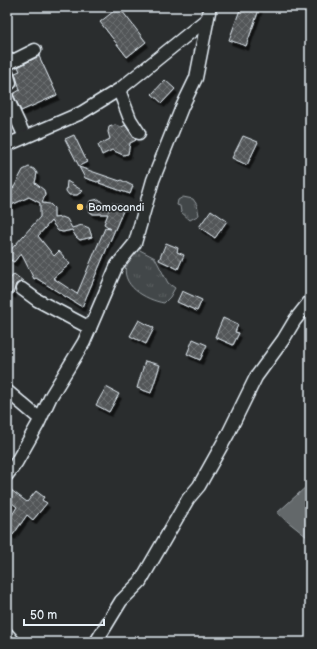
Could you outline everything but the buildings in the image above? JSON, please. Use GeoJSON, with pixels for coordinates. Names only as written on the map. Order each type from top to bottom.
{"type":"FeatureCollection","features":[{"type":"Feature","properties":{"kind":"street"},"geometry":{"type":"LineString","coordinates":[[7,475],[16,463],[51,396],[90,328],[116,265],[135,243],[153,180],[179,113],[196,78],[210,7]]}},
{"type":"Feature","properties":{"kind":"street"},"geometry":{"type":"LineString","coordinates":[[7,145],[81,113],[119,90],[207,19]]}},
{"type":"Feature","properties":{"kind":"street"},"geometry":{"type":"LineString","coordinates":[[7,64],[35,50]]}},
{"type":"Feature","properties":{"kind":"street"},"geometry":{"type":"LineString","coordinates":[[7,73],[10,83],[7,85]]}},
{"type":"Feature","properties":{"kind":"street"},"geometry":{"type":"LineString","coordinates":[[119,90],[130,119],[139,133]]}},
{"type":"Feature","properties":{"kind":"street"},"geometry":{"type":"LineString","coordinates":[[7,98],[25,137]]}},
{"type":"Feature","properties":{"kind":"street"},"geometry":{"type":"LineString","coordinates":[[22,289],[37,300],[90,328]]}},
{"type":"Feature","properties":{"kind":"street"},"geometry":{"type":"LineString","coordinates":[[96,642],[121,601],[140,582],[188,499],[199,486],[228,434],[256,377],[283,340],[295,320],[310,301]]}},
{"type":"Feature","properties":{"kind":"street"},"geometry":{"type":"LineString","coordinates":[[7,391],[40,419]]}},
{"type":"Feature","properties":{"kind":"street"},"geometry":{"type":"LineString","coordinates":[[7,634],[14,642]]}},
{"type":"Feature","properties":{"kind":"green space"},"geometry":{"type":"Polygon","coordinates":[[[183,197],[193,199],[197,205],[199,215],[190,220],[181,212],[180,206],[177,205],[178,200],[183,197]]]}},
{"type":"Feature","properties":{"kind":"green space"},"geometry":{"type":"Polygon","coordinates":[[[136,248],[155,258],[168,283],[175,288],[170,297],[164,303],[149,299],[142,295],[135,290],[126,278],[125,270],[127,262],[136,248]]]}},
{"type":"Feature","properties":{"kind":"shaded area"},"geometry":{"type":"Polygon","coordinates":[[[308,426],[310,429],[310,544],[307,537],[277,513],[308,485],[308,426]]]}},
{"type":"Feature","properties":{"kind":"place","name":"Bomocandi"},"geometry":{"type":"Point","coordinates":[80,207]}}]}
